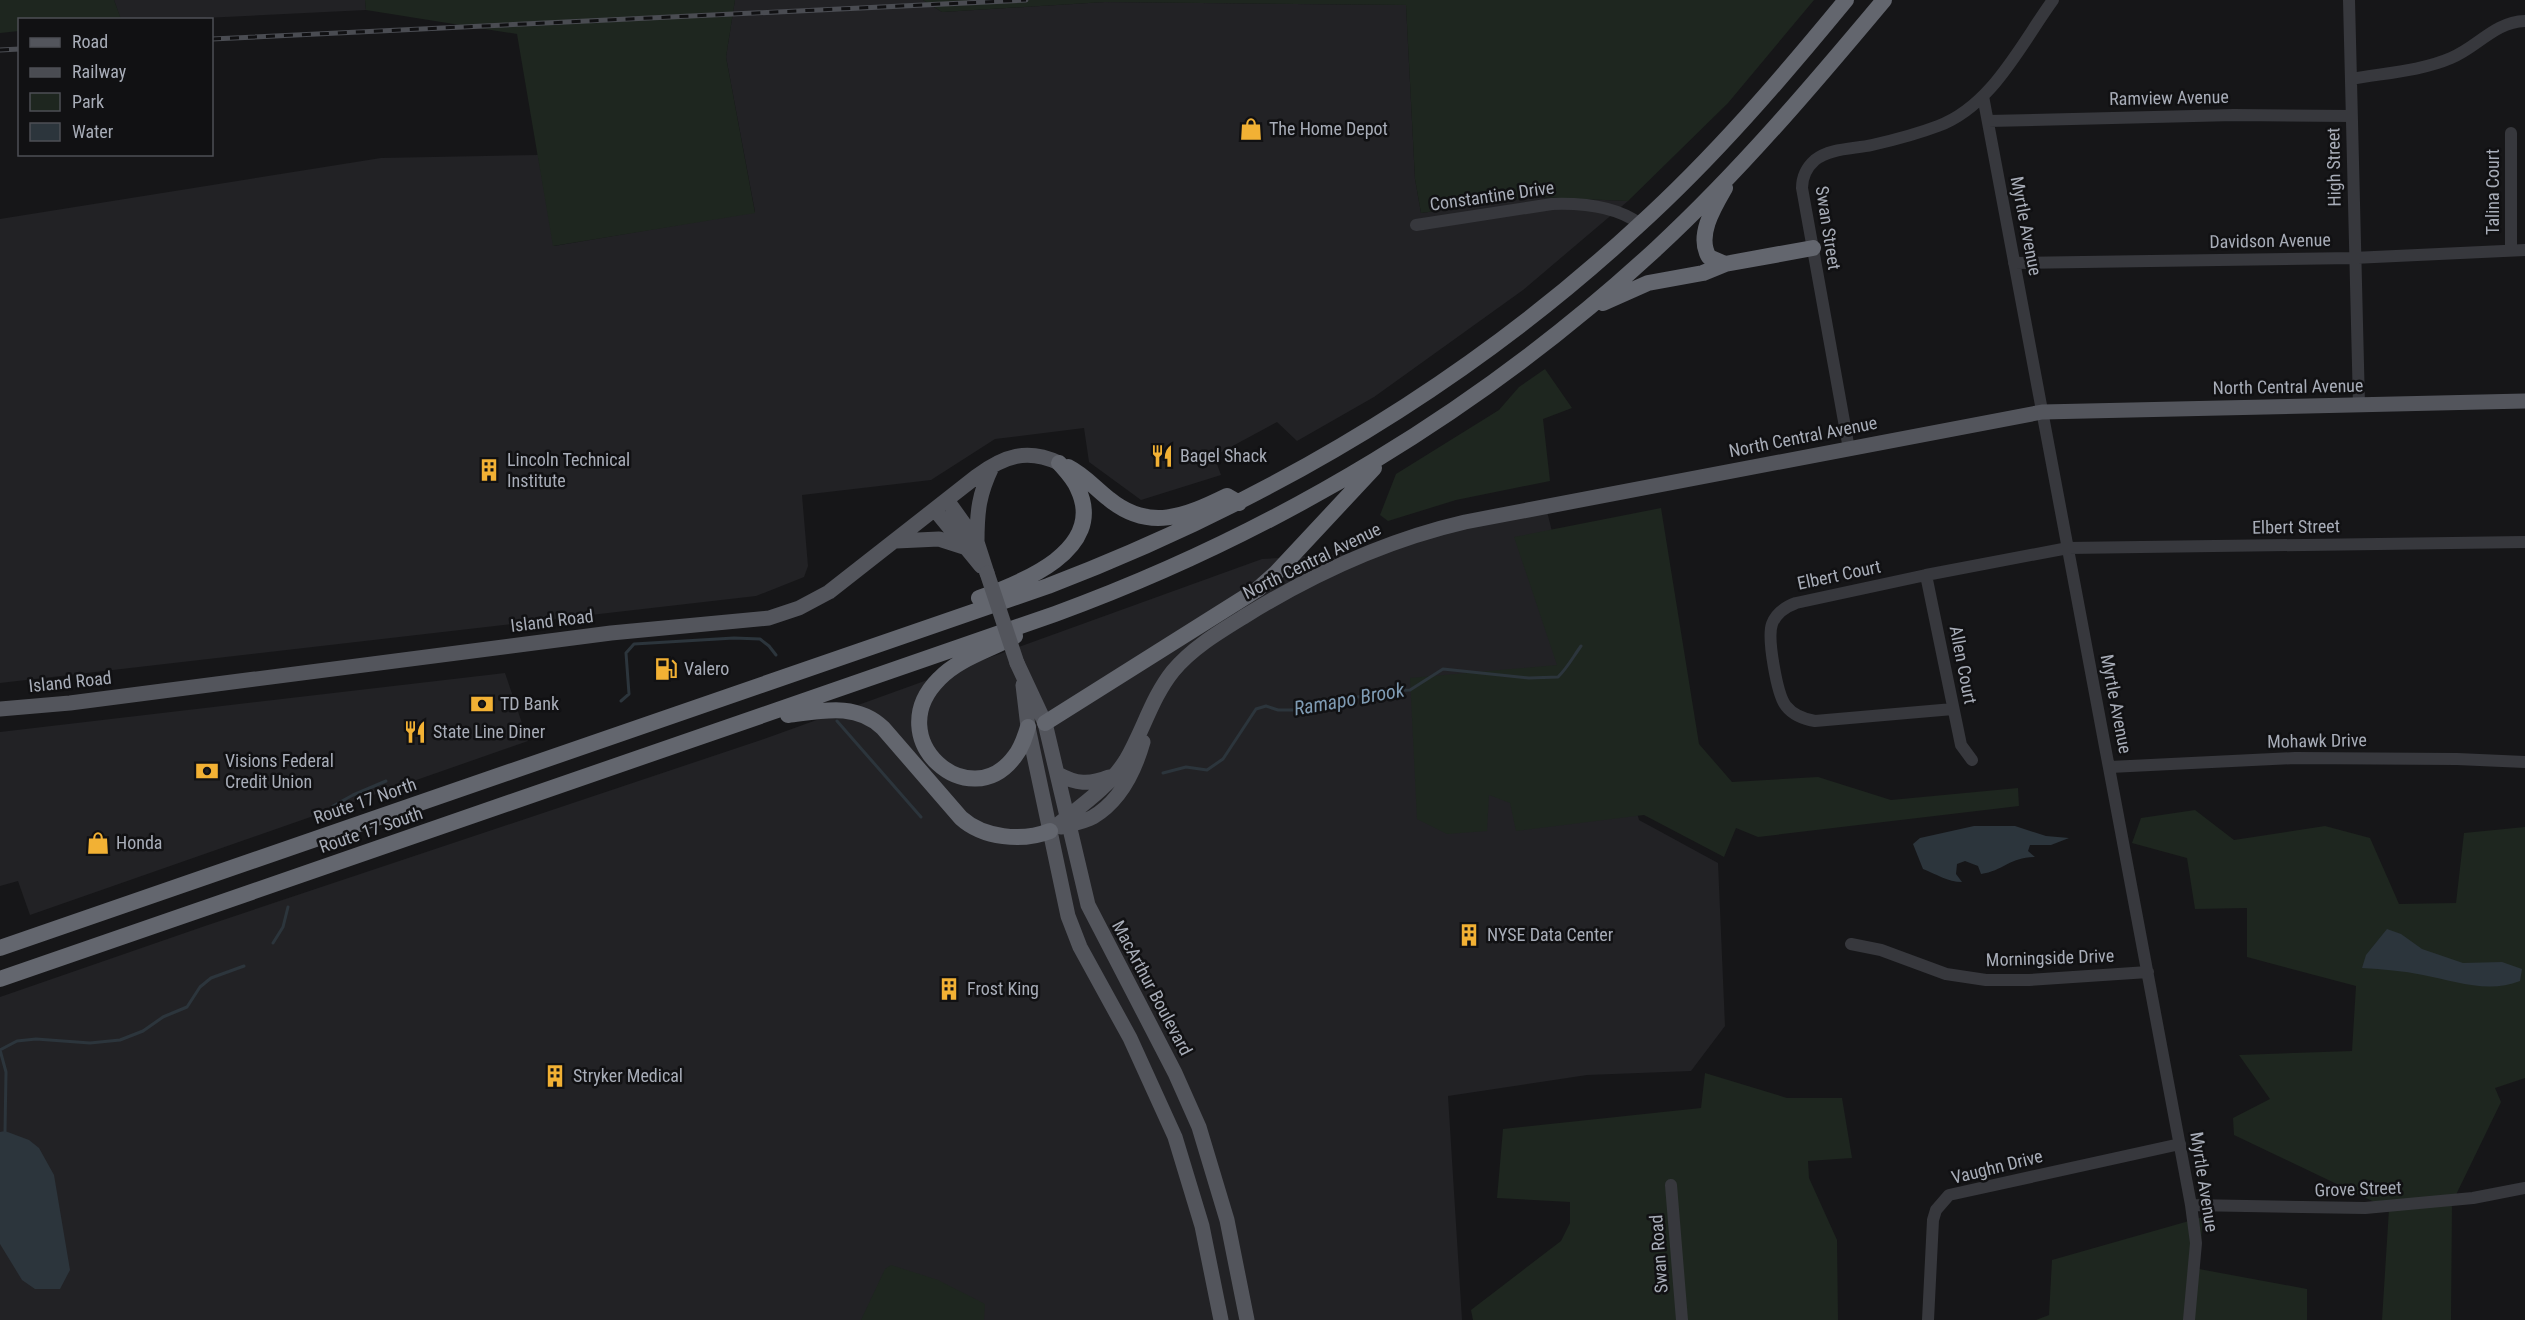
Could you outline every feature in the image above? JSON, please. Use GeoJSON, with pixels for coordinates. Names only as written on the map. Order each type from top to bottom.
{"type":"FeatureCollection","features":[{"type":"Feature","properties":{"kind":"highway"},"geometry":{"type":"LineString","coordinates":[[889,642],[1119,559],[1239,503],[1337,449],[1433,388],[1555,298],[1640,224],[1753,110],[1846,0]]}},
{"type":"Feature","properties":{"kind":"highway"},"geometry":{"type":"LineString","coordinates":[[754,720],[1055,614],[1143,580],[1228,541],[1304,501],[1393,449],[1488,386],[1578,316],[1656,249],[1774,130],[1884,0]]}},
{"type":"Feature","properties":{"kind":"highway"},"geometry":{"type":"LineString","coordinates":[[1725,264],[1709,257],[1704,240],[1713,209],[1736,169]]}},
{"type":"Feature","properties":{"kind":"highway"},"geometry":{"type":"LineString","coordinates":[[1578,316],[1622,293],[1648,283],[1703,273],[1725,264],[1812,248]]}},
{"type":"Feature","properties":{"kind":"highway"},"geometry":{"type":"LineString","coordinates":[[1045,723],[1258,589],[1393,449]]}},
{"type":"Feature","properties":{"kind":"highway"},"geometry":{"type":"LineString","coordinates":[[1059,463],[1077,472],[1115,504],[1140,515],[1158,518],[1177,517],[1196,511],[1227,496],[1239,503]]}},
{"type":"Feature","properties":{"kind":"highway"},"geometry":{"type":"LineString","coordinates":[[889,642],[970,602],[1030,579],[1052,564],[1068,549],[1081,526],[1083,504],[1076,484],[1059,463]]}},
{"type":"Feature","properties":{"kind":"highway"},"geometry":{"type":"LineString","coordinates":[[1028,727],[1019,750],[1005,767],[984,776],[969,778],[946,771],[928,754],[920,734],[919,715],[930,690],[948,670],[965,660],[993,649],[1055,614]]}},
{"type":"Feature","properties":{"kind":"highway","name":"Route 17 North"},"geometry":{"type":"LineString","coordinates":[[0,948],[889,642]]}},
{"type":"Feature","properties":{"kind":"highway"},"geometry":{"type":"LineString","coordinates":[[754,720],[830,710],[860,713],[883,728],[961,818],[971,826],[1007,836],[1037,835],[1050,831]]}},
{"type":"Feature","properties":{"kind":"highway","name":"Route 17 South"},"geometry":{"type":"LineString","coordinates":[[0,979],[754,720]]}},
{"type":"Feature","properties":{"kind":"main road","name":"North Central Avenue"},"geometry":{"type":"LineString","coordinates":[[1050,831],[1069,820],[1114,775],[1129,754],[1163,685],[1185,658],[1213,637],[1286,592],[1390,543],[1466,522],[2042,412],[2525,401]]}},
{"type":"Feature","properties":{"kind":"main road","name":"Island Road"},"geometry":{"type":"LineString","coordinates":[[0,709],[81,701],[611,633],[762,620],[783,615],[819,598],[993,465],[1011,456],[1028,454],[1042,456],[1059,463]]}},
{"type":"Feature","properties":{"kind":"main road"},"geometry":{"type":"LineString","coordinates":[[896,541],[939,539],[972,545],[981,490],[993,465]]}},
{"type":"Feature","properties":{"kind":"main road","name":"MacArthur Boulevard"},"geometry":{"type":"LineString","coordinates":[[947,500],[987,573],[1019,670],[1045,723],[1092,916],[1175,1073],[1199,1127],[1227,1220],[1247,1320]]}},
{"type":"Feature","properties":{"kind":"main road","name":"MacArthur Boulevard"},"geometry":{"type":"LineString","coordinates":[[935,510],[972,545]]}},
{"type":"Feature","properties":{"kind":"main road","name":"MacArthur Boulevard"},"geometry":{"type":"LineString","coordinates":[[1019,670],[1028,727],[1064,903],[1073,932],[1092,972],[1130,1038],[1175,1137],[1202,1226],[1221,1320]]}},
{"type":"Feature","properties":{"kind":"main road","name":"North Central Avenue"},"geometry":{"type":"LineString","coordinates":[[1069,820],[1092,818],[1106,807],[1124,787],[1141,751],[1152,709]]}},
{"type":"Feature","properties":{"kind":"main road"},"geometry":{"type":"LineString","coordinates":[[1058,774],[1074,782],[1085,784],[1114,775]]}},
{"type":"Feature","properties":{"kind":"street","name":"Swan Street"},"geometry":{"type":"LineString","coordinates":[[1849,449],[1812,248],[1802,178],[1815,160],[1834,152],[1895,139],[1956,118],[1983,96],[2004,71],[2053,0]]}},
{"type":"Feature","properties":{"kind":"street","name":"High Street"},"geometry":{"type":"LineString","coordinates":[[2349,0],[2359,405]]}},
{"type":"Feature","properties":{"kind":"street"},"geometry":{"type":"LineString","coordinates":[[2351,79],[2439,63],[2462,53],[2498,27],[2525,21]]}},
{"type":"Feature","properties":{"kind":"street","name":"Myrtle Avenue"},"geometry":{"type":"LineString","coordinates":[[1983,96],[2191,1205],[2196,1243],[2189,1320]]}},
{"type":"Feature","properties":{"kind":"street","name":"Ramview Avenue"},"geometry":{"type":"LineString","coordinates":[[1988,121],[2234,115],[2351,116]]}},
{"type":"Feature","properties":{"kind":"street","name":"Talina Court"},"geometry":{"type":"LineString","coordinates":[[2511,133],[2511,250]]}},
{"type":"Feature","properties":{"kind":"street","name":"Constantine Drive"},"geometry":{"type":"LineString","coordinates":[[1416,225],[1552,204],[1606,209],[1631,218],[1640,224]]}},
{"type":"Feature","properties":{"kind":"street","name":"Davidson Avenue"},"geometry":{"type":"LineString","coordinates":[[2014,263],[2354,258],[2525,250]]}},
{"type":"Feature","properties":{"kind":"street","name":"Elbert Street"},"geometry":{"type":"LineString","coordinates":[[2068,548],[2525,542]]}},
{"type":"Feature","properties":{"kind":"street","name":"Elbert Court"},"geometry":{"type":"LineString","coordinates":[[1953,709],[1815,721],[1796,715],[1788,709],[1780,696],[1770,635],[1771,626],[1782,610],[1796,603],[2068,548]]}},
{"type":"Feature","properties":{"kind":"street","name":"Allen Court"},"geometry":{"type":"LineString","coordinates":[[1926,575],[1961,745],[1972,760]]}},
{"type":"Feature","properties":{"kind":"street","name":"Mohawk Drive"},"geometry":{"type":"LineString","coordinates":[[2110,767],[2295,758],[2457,759],[2525,762]]}},
{"type":"Feature","properties":{"kind":"street","name":"Morningside Drive"},"geometry":{"type":"LineString","coordinates":[[1851,944],[1881,950],[1946,974],[1986,980],[2029,980],[2148,972]]}},
{"type":"Feature","properties":{"kind":"street","name":"Vaughn Drive"},"geometry":{"type":"LineString","coordinates":[[1928,1320],[1933,1220],[1936,1210],[1949,1195],[2180,1144]]}},
{"type":"Feature","properties":{"kind":"street","name":"Swan Road"},"geometry":{"type":"LineString","coordinates":[[1671,1185],[1682,1320]]}},
{"type":"Feature","properties":{"kind":"street","name":"Grove Street"},"geometry":{"type":"LineString","coordinates":[[2191,1205],[2365,1208],[2473,1198],[2525,1188]]}},
{"type":"Feature","properties":{"kind":"shaded area"},"geometry":{"type":"Polygon","coordinates":[[[114,0],[365,0],[366,10],[203,18],[120,18],[114,0]]]}},
{"type":"Feature","properties":{"kind":"shaded area"},"geometry":{"type":"Polygon","coordinates":[[[735,0],[923,0],[942,12],[1105,2],[1406,5],[1415,179],[1421,213],[1535,197],[1628,201],[1523,290],[1374,397],[1297,441],[1277,422],[1214,456],[1221,475],[1141,500],[1089,462],[1084,428],[995,439],[931,480],[802,495],[808,566],[804,577],[756,596],[0,683],[0,219],[381,158],[538,155],[554,246],[755,212],[726,57],[735,0]]]}},
{"type":"Feature","properties":{"kind":"shaded area"},"geometry":{"type":"Polygon","coordinates":[[[1546,507],[1555,544],[1592,644],[1639,820],[1718,863],[1725,1026],[1691,1071],[1587,1075],[1448,1096],[1462,1320],[0,1320],[0,997],[764,739],[1262,559],[1365,553],[1546,507]]]}},
{"type":"Feature","properties":{"kind":"shaded area"},"geometry":{"type":"Polygon","coordinates":[[[505,673],[528,741],[30,915],[18,881],[0,886],[0,732],[505,673]]]}},
{"type":"Feature","properties":{"kind":"green space"},"geometry":{"type":"Polygon","coordinates":[[[0,0],[114,0],[121,18],[18,18],[18,31],[0,33],[0,0]]]}},
{"type":"Feature","properties":{"kind":"green space"},"geometry":{"type":"Polygon","coordinates":[[[365,0],[735,0],[726,57],[755,213],[553,246],[517,34],[366,10],[365,0]]]}},
{"type":"Feature","properties":{"kind":"green space"},"geometry":{"type":"Polygon","coordinates":[[[923,0],[1814,0],[1728,103],[1628,201],[1535,197],[1421,213],[1415,179],[1406,5],[1105,2],[942,12],[923,0]]]}},
{"type":"Feature","properties":{"kind":"green space"},"geometry":{"type":"Polygon","coordinates":[[[1545,369],[1572,408],[1543,419],[1550,481],[1456,500],[1388,521],[1380,515],[1396,474],[1499,410],[1519,387],[1545,369]]]}},
{"type":"Feature","properties":{"kind":"green space"},"geometry":{"type":"Polygon","coordinates":[[[1661,508],[1699,744],[1732,782],[1818,777],[1891,800],[2018,788],[2019,806],[1758,837],[1736,828],[1724,857],[1644,815],[1516,831],[1510,803],[1489,795],[1487,831],[1447,834],[1417,819],[1410,678],[1557,665],[1514,537],[1661,508]]]}},
{"type":"Feature","properties":{"kind":"green space"},"geometry":{"type":"Polygon","coordinates":[[[2195,810],[2234,840],[2325,826],[2370,838],[2399,904],[2456,903],[2464,833],[2525,827],[2525,1078],[2495,1088],[2501,1102],[2452,1203],[2451,1320],[2382,1320],[2389,1209],[2234,1135],[2233,1118],[2270,1099],[2239,1055],[2352,1051],[2356,986],[2247,957],[2247,908],[2195,909],[2187,858],[2132,843],[2141,818],[2195,810]]]}},
{"type":"Feature","properties":{"kind":"green space"},"geometry":{"type":"Polygon","coordinates":[[[1705,1073],[1787,1098],[1842,1098],[1852,1158],[1808,1161],[1809,1178],[1837,1240],[1838,1320],[1473,1320],[1471,1310],[1561,1241],[1570,1223],[1570,1202],[1497,1198],[1503,1129],[1701,1108],[1705,1073]]]}},
{"type":"Feature","properties":{"kind":"green space"},"geometry":{"type":"Polygon","coordinates":[[[2203,1217],[2199,1269],[2307,1289],[2307,1320],[2036,1320],[2049,1315],[2052,1260],[2203,1217]]]}},
{"type":"Feature","properties":{"kind":"green space"},"geometry":{"type":"Polygon","coordinates":[[[891,1265],[938,1280],[985,1304],[984,1320],[861,1320],[885,1269],[891,1265]]]}},
{"type":"Feature","properties":{"kind":"water"},"geometry":{"type":"Polygon","coordinates":[[[1974,826],[2015,826],[2046,836],[2069,838],[2051,845],[2030,845],[2028,851],[2035,857],[2019,859],[1981,874],[1978,866],[1965,861],[1957,864],[1956,874],[1962,882],[1947,879],[1923,869],[1913,844],[1920,838],[1974,826]]]}},
{"type":"Feature","properties":{"kind":"water"},"geometry":{"type":"Polygon","coordinates":[[[2387,929],[2401,934],[2422,949],[2463,963],[2502,962],[2522,969],[2520,981],[2508,985],[2484,986],[2408,972],[2362,968],[2366,955],[2387,929]]]}},
{"type":"Feature","properties":{"kind":"water"},"geometry":{"type":"Polygon","coordinates":[[[5,1131],[29,1140],[39,1148],[54,1175],[70,1270],[60,1289],[35,1289],[22,1280],[0,1244],[0,1132],[5,1131]]]}},
{"type":"Feature","properties":{"kind":"waterway","name":"Ramapo Brook"},"geometry":{"type":"LineString","coordinates":[[621,701],[629,694],[626,653],[634,644],[734,638],[760,639],[776,655]]}},
{"type":"Feature","properties":{"kind":"waterway","name":"Ramapo Brook"},"geometry":{"type":"LineString","coordinates":[[1163,773],[1186,767],[1207,770],[1223,759],[1256,709],[1266,706],[1278,710],[1299,710],[1385,691],[1410,690],[1443,669],[1529,678],[1558,677],[1581,646]]}},
{"type":"Feature","properties":{"kind":"waterway","name":"Ramapo Brook"},"geometry":{"type":"LineString","coordinates":[[837,721],[921,817]]}},
{"type":"Feature","properties":{"kind":"waterway","name":"Ramapo Brook"},"geometry":{"type":"LineString","coordinates":[[333,806],[386,781]]}},
{"type":"Feature","properties":{"kind":"waterway","name":"Ramapo Brook"},"geometry":{"type":"LineString","coordinates":[[273,943],[283,927],[288,907]]}},
{"type":"Feature","properties":{"kind":"waterway","name":"Ramapo Brook"},"geometry":{"type":"LineString","coordinates":[[0,1050],[17,1041],[36,1039],[90,1043],[120,1040],[143,1031],[163,1017],[187,1007],[200,987],[211,978],[244,966]]}},
{"type":"Feature","properties":{"kind":"waterway","name":"Ramapo Brook"},"geometry":{"type":"LineString","coordinates":[[0,1050],[6,1072],[5,1131]]}},
{"type":"Feature","properties":{"kind":"railway"},"geometry":{"type":"LineString","coordinates":[[213,39],[1026,0]]}},
{"type":"Feature","properties":{"kind":"railway"},"geometry":{"type":"LineString","coordinates":[[0,50],[18,49]]}},
{"type":"Feature","properties":{"kind":"place","name":"The Home Depot"},"geometry":{"type":"Point","coordinates":[1251,129]}},
{"type":"Feature","properties":{"kind":"place","name":"Bagel Shack"},"geometry":{"type":"Point","coordinates":[1162,456]}},
{"type":"Feature","properties":{"kind":"place","name":"Lincoln Technical Institute"},"geometry":{"type":"Point","coordinates":[489,470]}},
{"type":"Feature","properties":{"kind":"place","name":"Valero"},"geometry":{"type":"Point","coordinates":[666,669]}},
{"type":"Feature","properties":{"kind":"place","name":"TD Bank"},"geometry":{"type":"Point","coordinates":[482,704]}},
{"type":"Feature","properties":{"kind":"place","name":"State Line Diner"},"geometry":{"type":"Point","coordinates":[415,732]}},
{"type":"Feature","properties":{"kind":"place","name":"Visions Federal Credit Union"},"geometry":{"type":"Point","coordinates":[207,771]}},
{"type":"Feature","properties":{"kind":"place","name":"Honda"},"geometry":{"type":"Point","coordinates":[98,843]}},
{"type":"Feature","properties":{"kind":"place","name":"NYSE Data Center"},"geometry":{"type":"Point","coordinates":[1469,935]}},
{"type":"Feature","properties":{"kind":"place","name":"Frost King"},"geometry":{"type":"Point","coordinates":[949,989]}},
{"type":"Feature","properties":{"kind":"place","name":"Stryker Medical"},"geometry":{"type":"Point","coordinates":[555,1076]}}]}
